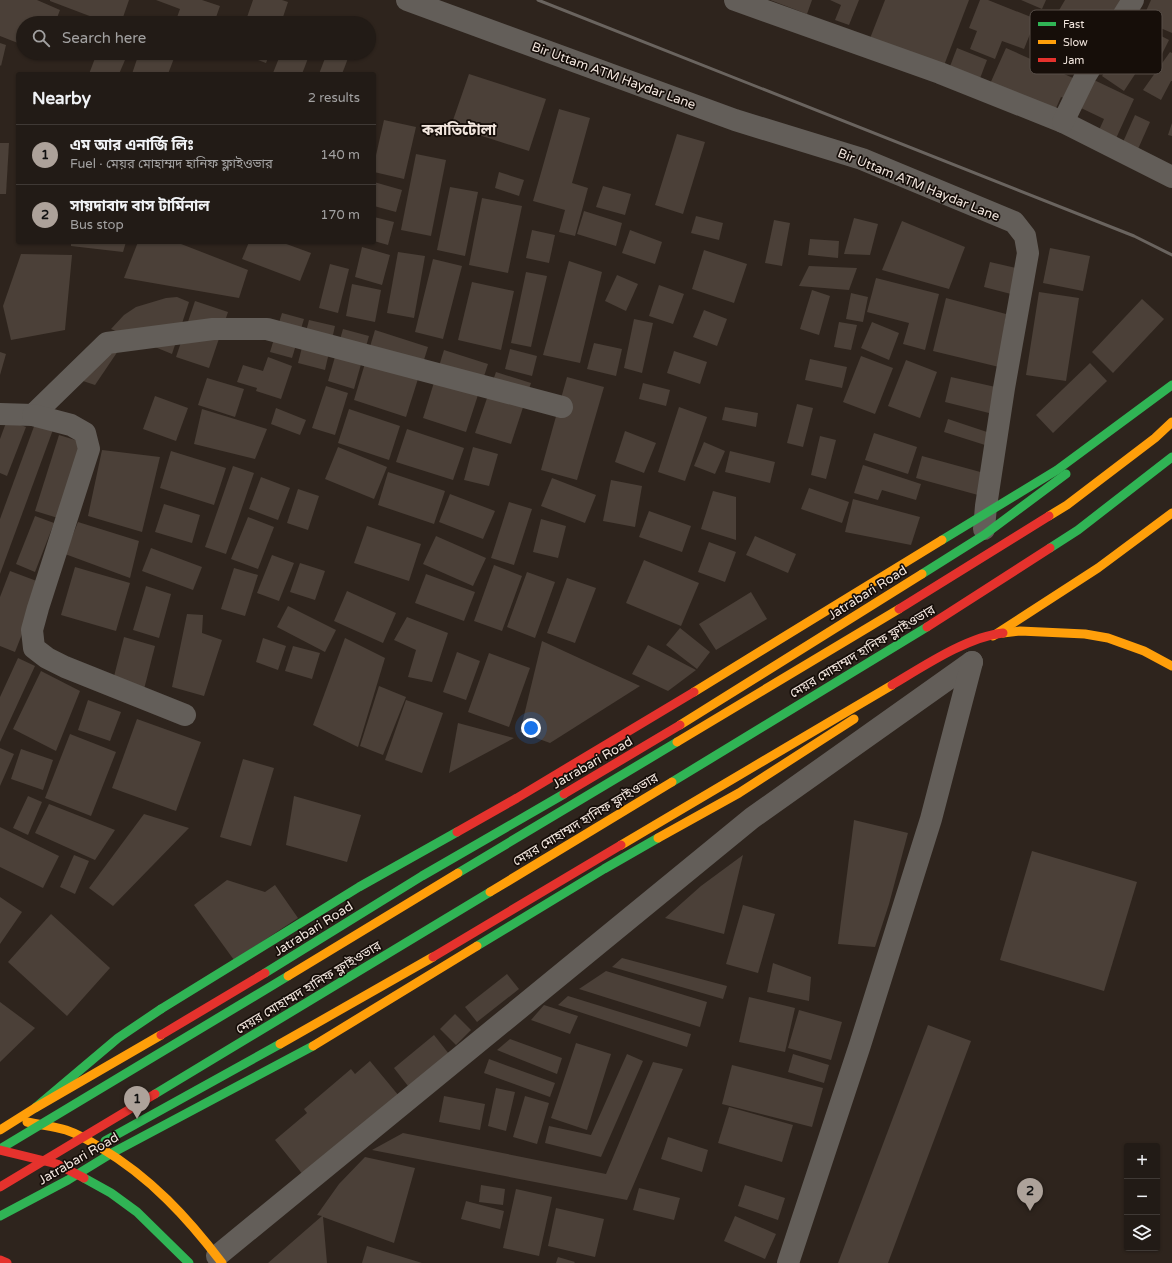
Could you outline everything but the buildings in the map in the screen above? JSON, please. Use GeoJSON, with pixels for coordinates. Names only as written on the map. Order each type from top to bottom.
{"type":"FeatureCollection","features":[{"type":"Feature","properties":{"kind":"main road"},"geometry":{"type":"LineString","coordinates":[[1126,430],[1172,381]]}},
{"type":"Feature","properties":{"kind":"main road"},"geometry":{"type":"LineString","coordinates":[[35,1108],[118,1038],[161,1010],[359,887],[517,798],[668,708],[1050,474],[1172,385]]}},
{"type":"Feature","properties":{"kind":"main road","name":"মেয়র মোহাম্মদ হানিফ ফ্লাইওভার"},"geometry":{"type":"LineString","coordinates":[[0,1150],[923,594],[1061,509],[1155,438],[1172,422]]}},
{"type":"Feature","properties":{"kind":"main road","name":"Jatrabari Road"},"geometry":{"type":"LineString","coordinates":[[0,1130],[35,1108],[210,1007],[422,876],[643,748],[984,535],[1108,444]]}},
{"type":"Feature","properties":{"kind":"main road","name":"মেয়র মোহাম্মদ হানিফ ফ্লাইওভার"},"geometry":{"type":"LineString","coordinates":[[0,1187],[239,1044],[935,622],[1078,530],[1172,457]]}},
{"type":"Feature","properties":{"kind":"main road"},"geometry":{"type":"LineString","coordinates":[[949,662],[976,648],[1098,568],[1172,513]]}},
{"type":"Feature","properties":{"kind":"main road"},"geometry":{"type":"LineString","coordinates":[[86,1152],[408,972],[908,675],[959,647],[996,634],[1020,631],[1085,634],[1108,638],[1144,651],[1172,666]]}},
{"type":"Feature","properties":{"kind":"main road","name":"Jatrabari Road"},"geometry":{"type":"LineString","coordinates":[[0,1216],[68,1180],[112,1153],[303,1052],[604,869],[739,793],[896,691],[936,669]]}},
{"type":"Feature","properties":{"kind":"main road"},"geometry":{"type":"LineString","coordinates":[[16,1120],[68,1130],[112,1153],[141,1175],[180,1211],[219,1259]]}},
{"type":"Feature","properties":{"kind":"main road"},"geometry":{"type":"LineString","coordinates":[[0,1150],[57,1164],[111,1193],[138,1212],[189,1263]]}},
{"type":"Feature","properties":{"kind":"main road"},"geometry":{"type":"LineString","coordinates":[[51,1171],[72,1159]]}},
{"type":"Feature","properties":{"kind":"main road"},"geometry":{"type":"LineString","coordinates":[[0,1194],[19,1186]]}},
{"type":"Feature","properties":{"kind":"main road"},"geometry":{"type":"LineString","coordinates":[[0,1260],[7,1263]]}},
{"type":"Feature","properties":{"kind":"street","name":"Bir Uttam ATM Haydar Lane"},"geometry":{"type":"LineString","coordinates":[[407,0],[734,120],[862,159],[1014,222],[1025,236],[1028,253],[1004,388],[986,506],[984,535]]}},
{"type":"Feature","properties":{"kind":"street"},"geometry":{"type":"LineString","coordinates":[[735,0],[940,73],[1063,122],[1172,176]]}},
{"type":"Feature","properties":{"kind":"street"},"geometry":{"type":"LineString","coordinates":[[1127,10],[1133,0]]}},
{"type":"Feature","properties":{"kind":"street"},"geometry":{"type":"LineString","coordinates":[[1063,122],[1087,74]]}},
{"type":"Feature","properties":{"kind":"street"},"geometry":{"type":"LineString","coordinates":[[33,415],[107,344],[213,329],[267,329],[562,407]]}},
{"type":"Feature","properties":{"kind":"street"},"geometry":{"type":"LineString","coordinates":[[0,414],[33,415],[71,424],[85,433],[89,449],[38,608],[32,630],[34,648],[47,658],[59,664],[185,715]]}},
{"type":"Feature","properties":{"kind":"street"},"geometry":{"type":"LineString","coordinates":[[219,1259],[752,818],[972,662],[931,819],[860,1045],[788,1263]]}},
{"type":"Feature","properties":{"kind":"street"},"geometry":{"type":"LineString","coordinates":[[739,793],[752,818]]}},
{"type":"Feature","properties":{"kind":"railway"},"geometry":{"type":"LineString","coordinates":[[538,0],[1134,236],[1172,255]]}},
{"type":"Feature","properties":{"kind":"traffic: fast"},"geometry":{"type":"LineString","coordinates":[[942,540],[1057,470],[1172,385]]}},
{"type":"Feature","properties":{"kind":"traffic: fast"},"geometry":{"type":"LineString","coordinates":[[1050,548],[1078,530],[1172,457]]}},
{"type":"Feature","properties":{"kind":"traffic: fast"},"geometry":{"type":"LineString","coordinates":[[922,574],[984,535],[1066,474]]}},
{"type":"Feature","properties":{"kind":"traffic: fast"},"geometry":{"type":"LineString","coordinates":[[672,782],[927,627]]}},
{"type":"Feature","properties":{"kind":"traffic: fast"},"geometry":{"type":"LineString","coordinates":[[458,873],[677,742]]}},
{"type":"Feature","properties":{"kind":"traffic: fast"},"geometry":{"type":"LineString","coordinates":[[265,973],[422,876],[564,794]]}},
{"type":"Feature","properties":{"kind":"traffic: fast"},"geometry":{"type":"LineString","coordinates":[[161,1009],[359,887],[457,832]]}},
{"type":"Feature","properties":{"kind":"traffic: fast"},"geometry":{"type":"LineString","coordinates":[[477,946],[658,838]]}},
{"type":"Feature","properties":{"kind":"traffic: fast"},"geometry":{"type":"LineString","coordinates":[[155,1094],[490,892]]}},
{"type":"Feature","properties":{"kind":"traffic: fast"},"geometry":{"type":"LineString","coordinates":[[0,1149],[288,976]]}},
{"type":"Feature","properties":{"kind":"traffic: fast"},"geometry":{"type":"LineString","coordinates":[[35,1108],[118,1038],[161,1009]]}},
{"type":"Feature","properties":{"kind":"traffic: fast"},"geometry":{"type":"LineString","coordinates":[[105,1141],[280,1044]]}},
{"type":"Feature","properties":{"kind":"traffic: fast"},"geometry":{"type":"LineString","coordinates":[[0,1216],[68,1180],[112,1153],[313,1046]]}},
{"type":"Feature","properties":{"kind":"traffic: fast"},"geometry":{"type":"LineString","coordinates":[[84,1178],[111,1193],[137,1212],[189,1263]]}},
{"type":"Feature","properties":{"kind":"traffic: slow"},"geometry":{"type":"LineString","coordinates":[[1049,516],[1067,505],[1155,438],[1172,422]]}},
{"type":"Feature","properties":{"kind":"traffic: slow"},"geometry":{"type":"LineString","coordinates":[[993,636],[1098,568],[1172,513]]}},
{"type":"Feature","properties":{"kind":"traffic: slow"},"geometry":{"type":"LineString","coordinates":[[694,692],[942,540]]}},
{"type":"Feature","properties":{"kind":"traffic: slow"},"geometry":{"type":"LineString","coordinates":[[680,725],[922,574]]}},
{"type":"Feature","properties":{"kind":"traffic: slow"},"geometry":{"type":"LineString","coordinates":[[677,742],[899,609]]}},
{"type":"Feature","properties":{"kind":"traffic: slow"},"geometry":{"type":"LineString","coordinates":[[1003,633],[1020,631],[1085,634],[1108,638],[1144,651],[1172,666]]}},
{"type":"Feature","properties":{"kind":"traffic: slow"},"geometry":{"type":"LineString","coordinates":[[621,845],[892,685]]}},
{"type":"Feature","properties":{"kind":"traffic: slow"},"geometry":{"type":"LineString","coordinates":[[658,838],[739,793],[854,719]]}},
{"type":"Feature","properties":{"kind":"traffic: slow"},"geometry":{"type":"LineString","coordinates":[[490,892],[672,782]]}},
{"type":"Feature","properties":{"kind":"traffic: slow"},"geometry":{"type":"LineString","coordinates":[[288,976],[458,873]]}},
{"type":"Feature","properties":{"kind":"traffic: slow"},"geometry":{"type":"LineString","coordinates":[[313,1046],[477,946]]}},
{"type":"Feature","properties":{"kind":"traffic: slow"},"geometry":{"type":"LineString","coordinates":[[280,1044],[433,957]]}},
{"type":"Feature","properties":{"kind":"traffic: slow"},"geometry":{"type":"LineString","coordinates":[[0,1130],[161,1035]]}},
{"type":"Feature","properties":{"kind":"traffic: slow"},"geometry":{"type":"LineString","coordinates":[[27,1122],[66,1130],[88,1140],[119,1159],[152,1185],[182,1214],[222,1263]]}},
{"type":"Feature","properties":{"kind":"traffic: jam"},"geometry":{"type":"LineString","coordinates":[[899,609],[1049,516]]}},
{"type":"Feature","properties":{"kind":"traffic: jam"},"geometry":{"type":"LineString","coordinates":[[927,627],[1050,548]]}},
{"type":"Feature","properties":{"kind":"traffic: jam"},"geometry":{"type":"LineString","coordinates":[[892,685],[960,646],[975,640],[1003,633]]}},
{"type":"Feature","properties":{"kind":"traffic: jam"},"geometry":{"type":"LineString","coordinates":[[457,832],[517,798],[694,692]]}},
{"type":"Feature","properties":{"kind":"traffic: jam"},"geometry":{"type":"LineString","coordinates":[[564,794],[680,725]]}},
{"type":"Feature","properties":{"kind":"traffic: jam"},"geometry":{"type":"LineString","coordinates":[[433,957],[621,845]]}},
{"type":"Feature","properties":{"kind":"traffic: jam"},"geometry":{"type":"LineString","coordinates":[[161,1035],[265,973]]}},
{"type":"Feature","properties":{"kind":"traffic: jam"},"geometry":{"type":"LineString","coordinates":[[0,1187],[155,1094]]}},
{"type":"Feature","properties":{"kind":"traffic: jam"},"geometry":{"type":"LineString","coordinates":[[0,1150],[57,1164],[84,1178]]}},
{"type":"Feature","properties":{"kind":"traffic: jam"},"geometry":{"type":"LineString","coordinates":[[0,1260],[7,1263]]}},
{"type":"Feature","properties":{"kind":"place","name":"এম আর এনার্জি লিঃ"},"geometry":{"type":"Point","coordinates":[137,1119]}},
{"type":"Feature","properties":{"kind":"place","name":"সায়দাবাদ বাস টার্মিনাল"},"geometry":{"type":"Point","coordinates":[1030,1211]}},
{"type":"Feature","properties":{"kind":"district","name":"করাতিটোলা"},"geometry":{"type":"Point","coordinates":[459,130]}}]}
